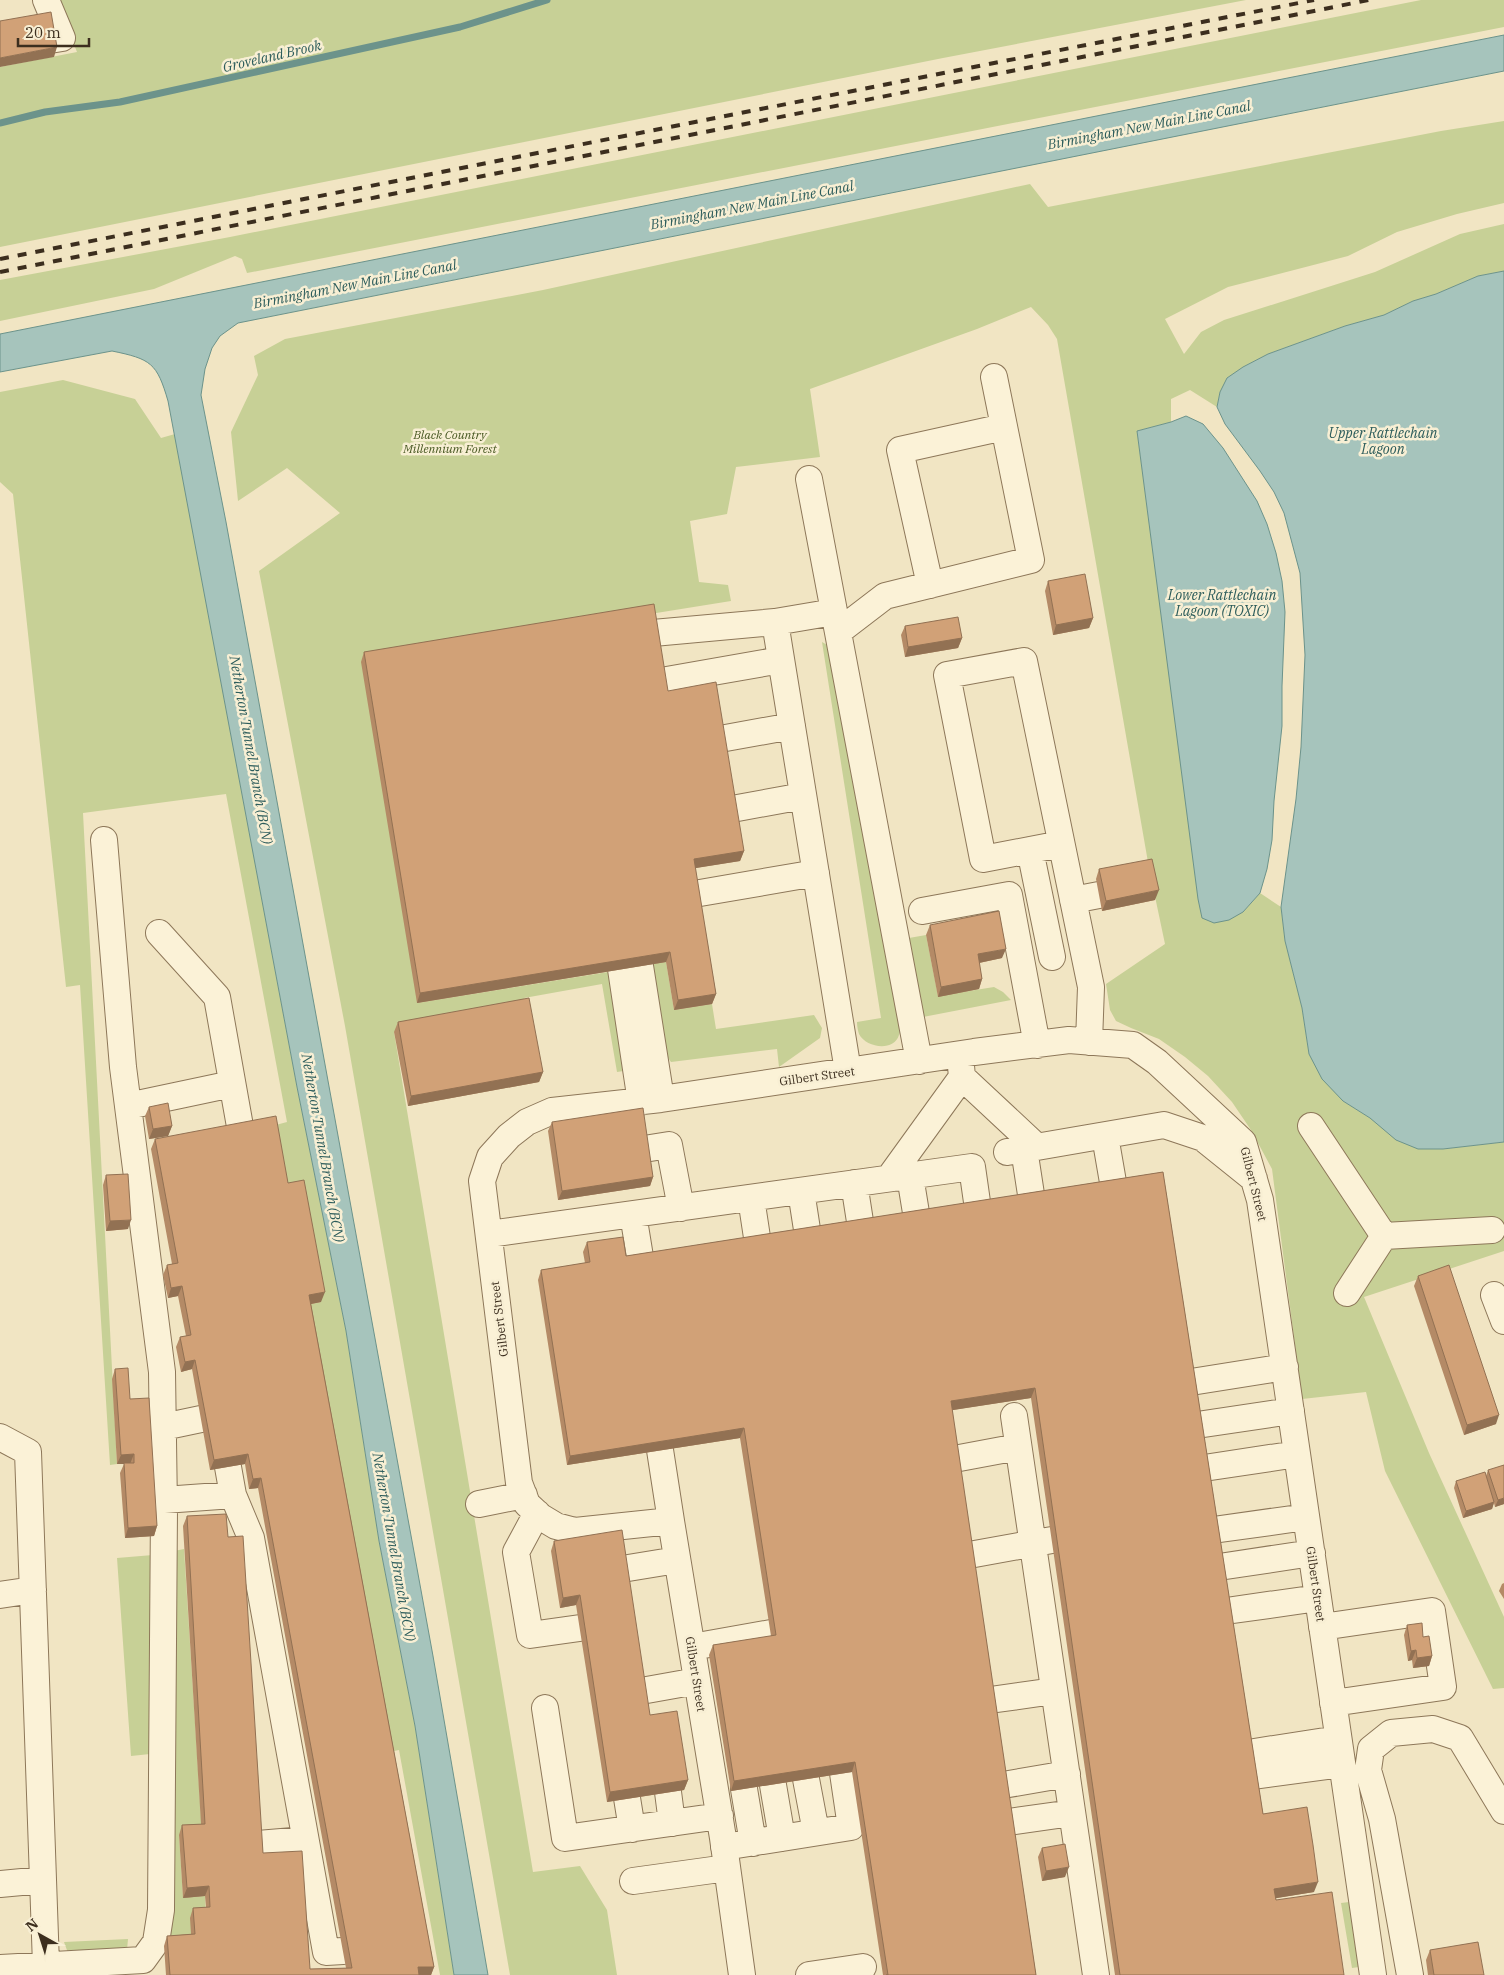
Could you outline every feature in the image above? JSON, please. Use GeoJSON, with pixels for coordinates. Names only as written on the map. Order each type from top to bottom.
{"type":"FeatureCollection","features":[{"type":"Feature","properties":{"kind":"street"},"geometry":{"type":"LineString","coordinates":[[46,0],[62,38],[50,40]]}},
{"type":"Feature","properties":{"kind":"street"},"geometry":{"type":"LineString","coordinates":[[653,633],[775,622],[836,622],[886,596],[1031,560],[994,377]]}},
{"type":"Feature","properties":{"kind":"street"},"geometry":{"type":"LineString","coordinates":[[930,585],[900,450],[1004,427]]}},
{"type":"Feature","properties":{"kind":"street"},"geometry":{"type":"LineString","coordinates":[[809,479],[919,1061]]}},
{"type":"Feature","properties":{"kind":"street"},"geometry":{"type":"LineString","coordinates":[[775,622],[848,1071]]}},
{"type":"Feature","properties":{"kind":"street"},"geometry":{"type":"LineString","coordinates":[[661,681],[781,660]]}},
{"type":"Feature","properties":{"kind":"street"},"geometry":{"type":"LineString","coordinates":[[1061,844],[983,859],[947,676],[1024,661],[1091,987],[1088,1042]]}},
{"type":"Feature","properties":{"kind":"street"},"geometry":{"type":"LineString","coordinates":[[720,738],[792,726]]}},
{"type":"Feature","properties":{"kind":"street"},"geometry":{"type":"LineString","coordinates":[[732,809],[803,796]]}},
{"type":"Feature","properties":{"kind":"street"},"geometry":{"type":"LineString","coordinates":[[0,1968],[143,1960],[156,1942],[161,1910],[164,1500],[162,1372],[145,1165],[128,1106],[123,1066],[104,840]]}},
{"type":"Feature","properties":{"kind":"street"},"geometry":{"type":"LineString","coordinates":[[1030,850],[1052,957]]}},
{"type":"Feature","properties":{"kind":"street"},"geometry":{"type":"LineString","coordinates":[[694,894],[816,873]]}},
{"type":"Feature","properties":{"kind":"street"},"geometry":{"type":"LineString","coordinates":[[935,916],[1009,895],[1037,1045]]}},
{"type":"Feature","properties":{"kind":"street"},"geometry":{"type":"LineString","coordinates":[[1073,900],[1099,895]]}},
{"type":"Feature","properties":{"kind":"street"},"geometry":{"type":"LineString","coordinates":[[159,933],[217,998],[240,1132]]}},
{"type":"Feature","properties":{"kind":"street"},"geometry":{"type":"LineString","coordinates":[[631,968],[651,1100]]}},
{"type":"Feature","properties":{"kind":"street","name":"Gilbert Street"},"geometry":{"type":"LineString","coordinates":[[531,1504],[519,1483],[482,1181],[490,1157],[509,1136],[527,1122],[552,1112],[651,1100],[919,1061],[961,1066],[1037,1045],[1070,1040],[1134,1045],[1157,1062],[1243,1142],[1260,1200],[1373,1975]]}},
{"type":"Feature","properties":{"kind":"street"},"geometry":{"type":"LineString","coordinates":[[900,1177],[961,1066],[1023,1149],[1032,1201]]}},
{"type":"Feature","properties":{"kind":"street"},"geometry":{"type":"LineString","coordinates":[[128,1106],[232,1084]]}},
{"type":"Feature","properties":{"kind":"street"},"geometry":{"type":"LineString","coordinates":[[1023,1149],[1164,1126],[1204,1138],[1254,1179]]}},
{"type":"Feature","properties":{"kind":"street"},"geometry":{"type":"LineString","coordinates":[[1311,1126],[1384,1236]]}},
{"type":"Feature","properties":{"kind":"street"},"geometry":{"type":"LineString","coordinates":[[1105,1136],[1114,1188]]}},
{"type":"Feature","properties":{"kind":"street"},"geometry":{"type":"LineString","coordinates":[[644,1149],[669,1145],[681,1208]]}},
{"type":"Feature","properties":{"kind":"street"},"geometry":{"type":"LineString","coordinates":[[489,1234],[972,1166],[978,1209]]}},
{"type":"Feature","properties":{"kind":"street"},"geometry":{"type":"LineString","coordinates":[[900,1177],[917,1219]]}},
{"type":"Feature","properties":{"kind":"street"},"geometry":{"type":"LineString","coordinates":[[854,1183],[861,1228]]}},
{"type":"Feature","properties":{"kind":"street"},"geometry":{"type":"LineString","coordinates":[[801,1191],[808,1236]]}},
{"type":"Feature","properties":{"kind":"street"},"geometry":{"type":"LineString","coordinates":[[751,1198],[758,1244]]}},
{"type":"Feature","properties":{"kind":"street"},"geometry":{"type":"LineString","coordinates":[[633,1214],[641,1263]]}},
{"type":"Feature","properties":{"kind":"street"},"geometry":{"type":"LineString","coordinates":[[1384,1236],[1492,1230]]}},
{"type":"Feature","properties":{"kind":"street"},"geometry":{"type":"LineString","coordinates":[[1346,1293],[1384,1236]]}},
{"type":"Feature","properties":{"kind":"street"},"geometry":{"type":"LineString","coordinates":[[1494,1295],[1504,1321]]}},
{"type":"Feature","properties":{"kind":"street"},"geometry":{"type":"LineString","coordinates":[[1190,1382],[1285,1367]]}},
{"type":"Feature","properties":{"kind":"street"},"geometry":{"type":"LineString","coordinates":[[1197,1426],[1291,1411]]}},
{"type":"Feature","properties":{"kind":"street"},"geometry":{"type":"LineString","coordinates":[[1014,1416],[1018,1447],[1042,1542],[1054,1690],[1074,1781],[1072,1813],[1096,1975]]}},
{"type":"Feature","properties":{"kind":"street"},"geometry":{"type":"LineString","coordinates":[[163,1427],[201,1419]]}},
{"type":"Feature","properties":{"kind":"street"},"geometry":{"type":"LineString","coordinates":[[0,1437],[28,1452],[46,1965]]}},
{"type":"Feature","properties":{"kind":"street"},"geometry":{"type":"LineString","coordinates":[[954,1459],[1018,1447]]}},
{"type":"Feature","properties":{"kind":"street","name":"Gilbert Street"},"geometry":{"type":"LineString","coordinates":[[660,1450],[670,1521],[720,1816],[742,1975]]}},
{"type":"Feature","properties":{"kind":"street"},"geometry":{"type":"LineString","coordinates":[[1204,1468],[1297,1454]]}},
{"type":"Feature","properties":{"kind":"street"},"geometry":{"type":"LineString","coordinates":[[228,1467],[233,1495],[236,1534],[254,1612],[303,1781],[306,1840],[324,1952]]}},
{"type":"Feature","properties":{"kind":"street"},"geometry":{"type":"LineString","coordinates":[[164,1500],[233,1495]]}},
{"type":"Feature","properties":{"kind":"street"},"geometry":{"type":"LineString","coordinates":[[479,1504],[531,1504],[556,1526],[575,1531],[670,1521]]}},
{"type":"Feature","properties":{"kind":"street"},"geometry":{"type":"LineString","coordinates":[[531,1504],[516,1552],[530,1635],[580,1628]]}},
{"type":"Feature","properties":{"kind":"street"},"geometry":{"type":"LineString","coordinates":[[1214,1530],[1306,1517]]}},
{"type":"Feature","properties":{"kind":"street"},"geometry":{"type":"LineString","coordinates":[[968,1555],[1042,1542]]}},
{"type":"Feature","properties":{"kind":"street"},"geometry":{"type":"LineString","coordinates":[[1219,1567],[1312,1553]]}},
{"type":"Feature","properties":{"kind":"street"},"geometry":{"type":"LineString","coordinates":[[622,1569],[677,1560]]}},
{"type":"Feature","properties":{"kind":"street"},"geometry":{"type":"LineString","coordinates":[[0,1595],[33,1590]]}},
{"type":"Feature","properties":{"kind":"street"},"geometry":{"type":"LineString","coordinates":[[1226,1610],[1318,1598]]}},
{"type":"Feature","properties":{"kind":"street"},"geometry":{"type":"LineString","coordinates":[[1322,1627],[1432,1611],[1439,1658],[1443,1687],[1333,1703]]}},
{"type":"Feature","properties":{"kind":"street"},"geometry":{"type":"LineString","coordinates":[[692,1647],[771,1633]]}},
{"type":"Feature","properties":{"kind":"street"},"geometry":{"type":"LineString","coordinates":[[641,1692],[697,1681]]}},
{"type":"Feature","properties":{"kind":"street"},"geometry":{"type":"LineString","coordinates":[[990,1700],[1054,1690]]}},
{"type":"Feature","properties":{"kind":"street"},"geometry":{"type":"LineString","coordinates":[[545,1708],[565,1838],[720,1816]]}},
{"type":"Feature","properties":{"kind":"street"},"geometry":{"type":"LineString","coordinates":[[1410,1975],[1382,1818],[1368,1770],[1370,1749],[1391,1733],[1433,1729],[1460,1738],[1504,1811]]}},
{"type":"Feature","properties":{"kind":"street"},"geometry":{"type":"LineString","coordinates":[[1250,1765],[1340,1751]]}},
{"type":"Feature","properties":{"kind":"street"},"geometry":{"type":"LineString","coordinates":[[633,1881],[726,1858],[753,1843],[852,1827],[843,1773]]}},
{"type":"Feature","properties":{"kind":"street"},"geometry":{"type":"LineString","coordinates":[[806,1779],[816,1832]]}},
{"type":"Feature","properties":{"kind":"street"},"geometry":{"type":"LineString","coordinates":[[1003,1785],[1074,1781]]}},
{"type":"Feature","properties":{"kind":"street"},"geometry":{"type":"LineString","coordinates":[[773,1785],[782,1838]]}},
{"type":"Feature","properties":{"kind":"street"},"geometry":{"type":"LineString","coordinates":[[744,1789],[753,1843]]}},
{"type":"Feature","properties":{"kind":"street"},"geometry":{"type":"LineString","coordinates":[[668,1792],[672,1823]]}},
{"type":"Feature","properties":{"kind":"street"},"geometry":{"type":"LineString","coordinates":[[627,1798],[632,1829]]}},
{"type":"Feature","properties":{"kind":"street"},"geometry":{"type":"LineString","coordinates":[[1008,1822],[1072,1813]]}},
{"type":"Feature","properties":{"kind":"street"},"geometry":{"type":"LineString","coordinates":[[258,1844],[306,1840]]}},
{"type":"Feature","properties":{"kind":"street"},"geometry":{"type":"LineString","coordinates":[[0,1884],[43,1880]]}},
{"type":"Feature","properties":{"kind":"street"},"geometry":{"type":"LineString","coordinates":[[809,1975],[863,1967]]}},
{"type":"Feature","properties":{"kind":"green space"},"geometry":{"type":"Polygon","coordinates":[[[56,0],[1246,0],[943,58],[0,247],[0,67],[77,52],[56,0]]]}},
{"type":"Feature","properties":{"kind":"green space"},"geometry":{"type":"Polygon","coordinates":[[[1421,0],[1504,0],[1504,27],[247,273],[242,259],[235,256],[154,289],[0,321],[0,280],[230,237],[1421,0]]]}},
{"type":"Feature","properties":{"kind":"green space","name":"Black Country Millennium Forest"},"geometry":{"type":"Polygon","coordinates":[[[1504,121],[1504,203],[1457,214],[1397,232],[1348,256],[1228,287],[1165,319],[1184,354],[1201,332],[1224,320],[1375,272],[1460,234],[1504,224],[1504,271],[1478,276],[1436,294],[1413,301],[1384,315],[1345,326],[1268,354],[1243,367],[1220,392],[1217,407],[1190,390],[1171,399],[1171,422],[1137,431],[1202,918],[1243,912],[1260,893],[1281,907],[1285,941],[1302,1008],[1309,1054],[1343,1101],[1370,1118],[1443,1149],[1504,1142],[1504,1251],[1364,1297],[1429,1453],[1504,1617],[1504,1688],[1493,1689],[1385,1471],[1366,1392],[1302,1399],[1272,1169],[1251,1130],[1232,1102],[1208,1076],[1159,1039],[1116,1021],[1110,1010],[1106,984],[1165,944],[1149,868],[1057,339],[1048,325],[1031,307],[977,329],[810,389],[820,457],[736,467],[727,514],[690,521],[699,582],[728,585],[731,601],[650,614],[417,1003],[614,971],[630,1070],[617,1072],[602,984],[524,998],[526,1008],[394,1032],[533,1872],[580,1866],[607,1910],[617,1975],[510,1975],[345,1026],[259,571],[340,513],[287,468],[238,501],[231,432],[258,375],[254,356],[285,339],[543,290],[1030,184],[1048,207],[1441,131],[1504,121]]]}},
{"type":"Feature","properties":{"kind":"green space"},"geometry":{"type":"Polygon","coordinates":[[[63,380],[135,399],[161,438],[175,434],[297,1087],[346,1331],[379,1541],[415,1726],[454,1975],[440,1975],[399,1750],[389,1752],[306,1305],[321,1302],[285,1193],[272,1126],[287,1122],[226,794],[83,813],[117,1464],[110,1465],[80,985],[66,987],[13,494],[0,482],[0,392],[63,380]]]}},
{"type":"Feature","properties":{"kind":"green space"},"geometry":{"type":"Polygon","coordinates":[[[822,642],[829,646],[899,1015],[899,1035],[892,1044],[886,1046],[873,1045],[863,1039],[857,1027],[857,1022],[881,1018],[822,642]]]}},
{"type":"Feature","properties":{"kind":"green space"},"geometry":{"type":"Polygon","coordinates":[[[926,935],[938,996],[994,987],[1011,1000],[923,1017],[909,938],[926,935]]]}},
{"type":"Feature","properties":{"kind":"green space"},"geometry":{"type":"Polygon","coordinates":[[[666,962],[674,1010],[712,1004],[716,1029],[814,1015],[822,1028],[820,1038],[779,1067],[777,1049],[671,1062],[664,1052],[651,964],[666,962]]]}},
{"type":"Feature","properties":{"kind":"green space"},"geometry":{"type":"Polygon","coordinates":[[[184,1549],[202,1833],[179,1835],[183,1897],[205,1896],[206,1917],[192,1944],[164,1946],[174,1551],[184,1549]]]}},
{"type":"Feature","properties":{"kind":"green space"},"geometry":{"type":"Polygon","coordinates":[[[153,1555],[150,1754],[131,1756],[117,1558],[153,1555]]]}},
{"type":"Feature","properties":{"kind":"green space"},"geometry":{"type":"Polygon","coordinates":[[[1349,1902],[1359,1967],[1352,1968],[1341,1903],[1349,1902]]]}},
{"type":"Feature","properties":{"kind":"green space"},"geometry":{"type":"Polygon","coordinates":[[[128,1939],[127,1950],[68,1953],[64,1942],[128,1939]]]}},
{"type":"Feature","properties":{"kind":"water"},"geometry":{"type":"Polygon","coordinates":[[[1504,35],[1504,71],[238,323],[220,336],[212,348],[205,369],[201,395],[226,522],[433,1656],[488,1975],[454,1975],[415,1726],[379,1541],[346,1331],[297,1087],[168,401],[160,378],[150,365],[136,357],[112,351],[0,372],[0,334],[1504,35]]]}},
{"type":"Feature","properties":{"kind":"water","name":"Upper Rattlechain Lagoon"},"geometry":{"type":"Polygon","coordinates":[[[1504,271],[1504,1142],[1443,1149],[1418,1149],[1396,1140],[1370,1118],[1343,1101],[1322,1079],[1309,1054],[1302,1008],[1285,941],[1281,907],[1301,747],[1305,655],[1300,573],[1284,513],[1274,492],[1225,424],[1217,407],[1220,392],[1227,378],[1268,354],[1345,326],[1384,315],[1413,301],[1436,294],[1478,276],[1504,271]]]}},
{"type":"Feature","properties":{"kind":"water","name":"Lower Rattlechain Lagoon (TOXIC)"},"geometry":{"type":"Polygon","coordinates":[[[1186,416],[1203,424],[1223,448],[1257,501],[1276,553],[1282,581],[1285,612],[1282,726],[1272,840],[1267,869],[1260,893],[1243,912],[1229,920],[1214,923],[1202,918],[1198,899],[1137,431],[1186,416]]]}},
{"type":"Feature","properties":{"kind":"building"},"geometry":{"type":"Polygon","coordinates":[[[51,12],[57,47],[0,58],[0,21],[51,12]]]}},
{"type":"Feature","properties":{"kind":"building"},"geometry":{"type":"Polygon","coordinates":[[[1085,574],[1093,618],[1056,625],[1048,581],[1085,574]]]}},
{"type":"Feature","properties":{"kind":"building"},"geometry":{"type":"Polygon","coordinates":[[[654,604],[668,691],[716,682],[744,851],[694,859],[716,994],[678,1000],[670,952],[420,993],[364,652],[654,604]]]}},
{"type":"Feature","properties":{"kind":"building"},"geometry":{"type":"Polygon","coordinates":[[[958,617],[962,638],[908,647],[905,626],[958,617]]]}},
{"type":"Feature","properties":{"kind":"building"},"geometry":{"type":"Polygon","coordinates":[[[1152,859],[1159,890],[1106,901],[1099,869],[1152,859]]]}},
{"type":"Feature","properties":{"kind":"building"},"geometry":{"type":"Polygon","coordinates":[[[999,911],[1006,949],[978,954],[982,979],[941,987],[930,925],[999,911]]]}},
{"type":"Feature","properties":{"kind":"building"},"geometry":{"type":"Polygon","coordinates":[[[529,998],[543,1072],[411,1096],[398,1022],[529,998]]]}},
{"type":"Feature","properties":{"kind":"building"},"geometry":{"type":"Polygon","coordinates":[[[168,1103],[172,1126],[153,1129],[149,1107],[168,1103]]]}},
{"type":"Feature","properties":{"kind":"building"},"geometry":{"type":"Polygon","coordinates":[[[643,1108],[653,1177],[562,1191],[552,1122],[643,1108]]]}},
{"type":"Feature","properties":{"kind":"building"},"geometry":{"type":"Polygon","coordinates":[[[276,1116],[288,1183],[304,1180],[325,1292],[309,1295],[434,1967],[418,1967],[419,1975],[170,1975],[167,1936],[195,1934],[193,1908],[210,1907],[209,1886],[187,1888],[182,1825],[205,1824],[187,1516],[226,1514],[228,1537],[243,1536],[263,1853],[302,1851],[310,1969],[352,1968],[261,1478],[253,1479],[248,1454],[214,1460],[195,1360],[185,1362],[180,1337],[191,1335],[182,1286],[171,1288],[167,1265],[178,1263],[155,1139],[276,1116]]]}},
{"type":"Feature","properties":{"kind":"building"},"geometry":{"type":"Polygon","coordinates":[[[1163,1172],[1263,1814],[1307,1807],[1313,1845],[1318,1882],[1274,1889],[1276,1900],[1332,1892],[1344,1975],[1120,1975],[1035,1388],[951,1401],[1036,1975],[888,1975],[855,1762],[734,1781],[713,1645],[776,1635],[744,1428],[570,1456],[541,1270],[590,1262],[587,1242],[623,1237],[626,1256],[1163,1172]]]}},
{"type":"Feature","properties":{"kind":"building"},"geometry":{"type":"Polygon","coordinates":[[[128,1174],[131,1220],[110,1221],[106,1175],[128,1174]]]}},
{"type":"Feature","properties":{"kind":"building"},"geometry":{"type":"Polygon","coordinates":[[[1449,1265],[1499,1415],[1467,1425],[1418,1276],[1449,1265]]]}},
{"type":"Feature","properties":{"kind":"building"},"geometry":{"type":"Polygon","coordinates":[[[128,1368],[130,1399],[149,1398],[157,1526],[128,1528],[124,1463],[134,1463],[134,1454],[121,1455],[115,1369],[128,1368]]]}},
{"type":"Feature","properties":{"kind":"building"},"geometry":{"type":"Polygon","coordinates":[[[1504,1465],[1504,1498],[1498,1500],[1488,1470],[1504,1465]]]}},
{"type":"Feature","properties":{"kind":"building"},"geometry":{"type":"Polygon","coordinates":[[[1485,1472],[1494,1502],[1466,1511],[1456,1481],[1485,1472]]]}},
{"type":"Feature","properties":{"kind":"building"},"geometry":{"type":"Polygon","coordinates":[[[622,1530],[650,1715],[677,1711],[688,1780],[610,1792],[580,1595],[563,1598],[554,1541],[622,1530]]]}},
{"type":"Feature","properties":{"kind":"building"},"geometry":{"type":"Polygon","coordinates":[[[1422,1623],[1423,1637],[1429,1636],[1432,1656],[1417,1658],[1416,1650],[1411,1651],[1407,1625],[1422,1623]]]}},
{"type":"Feature","properties":{"kind":"building"},"geometry":{"type":"Polygon","coordinates":[[[1065,1844],[1069,1867],[1046,1871],[1042,1848],[1065,1844]]]}},
{"type":"Feature","properties":{"kind":"building"},"geometry":{"type":"Polygon","coordinates":[[[1478,1942],[1484,1975],[1434,1975],[1430,1950],[1478,1942]]]}},
{"type":"Feature","properties":{"kind":"waterway","name":"Groveland Brook"},"geometry":{"type":"LineString","coordinates":[[0,123],[45,112],[120,102],[460,27],[547,0]]}},
{"type":"Feature","properties":{"kind":"railway"},"geometry":{"type":"LineString","coordinates":[[0,259],[1314,0]]}},
{"type":"Feature","properties":{"kind":"railway"},"geometry":{"type":"LineString","coordinates":[[0,272],[1369,0]]}},
{"type":"Feature","properties":{"kind":"water label","name":"Birmingham New Main Line Canal"},"geometry":{"type":"Point","coordinates":[1149,125]}},
{"type":"Feature","properties":{"kind":"water label","name":"Birmingham New Main Line Canal"},"geometry":{"type":"Point","coordinates":[752,205]}},
{"type":"Feature","properties":{"kind":"water label","name":"Birmingham New Main Line Canal"},"geometry":{"type":"Point","coordinates":[355,284]}},
{"type":"Feature","properties":{"kind":"water label","name":"Netherton Tunnel Branch (BCN)"},"geometry":{"type":"Point","coordinates":[251,750]}},
{"type":"Feature","properties":{"kind":"water label","name":"Netherton Tunnel Branch (BCN)"},"geometry":{"type":"Point","coordinates":[323,1148]}},
{"type":"Feature","properties":{"kind":"water label","name":"Netherton Tunnel Branch (BCN)"},"geometry":{"type":"Point","coordinates":[394,1547]}}]}
